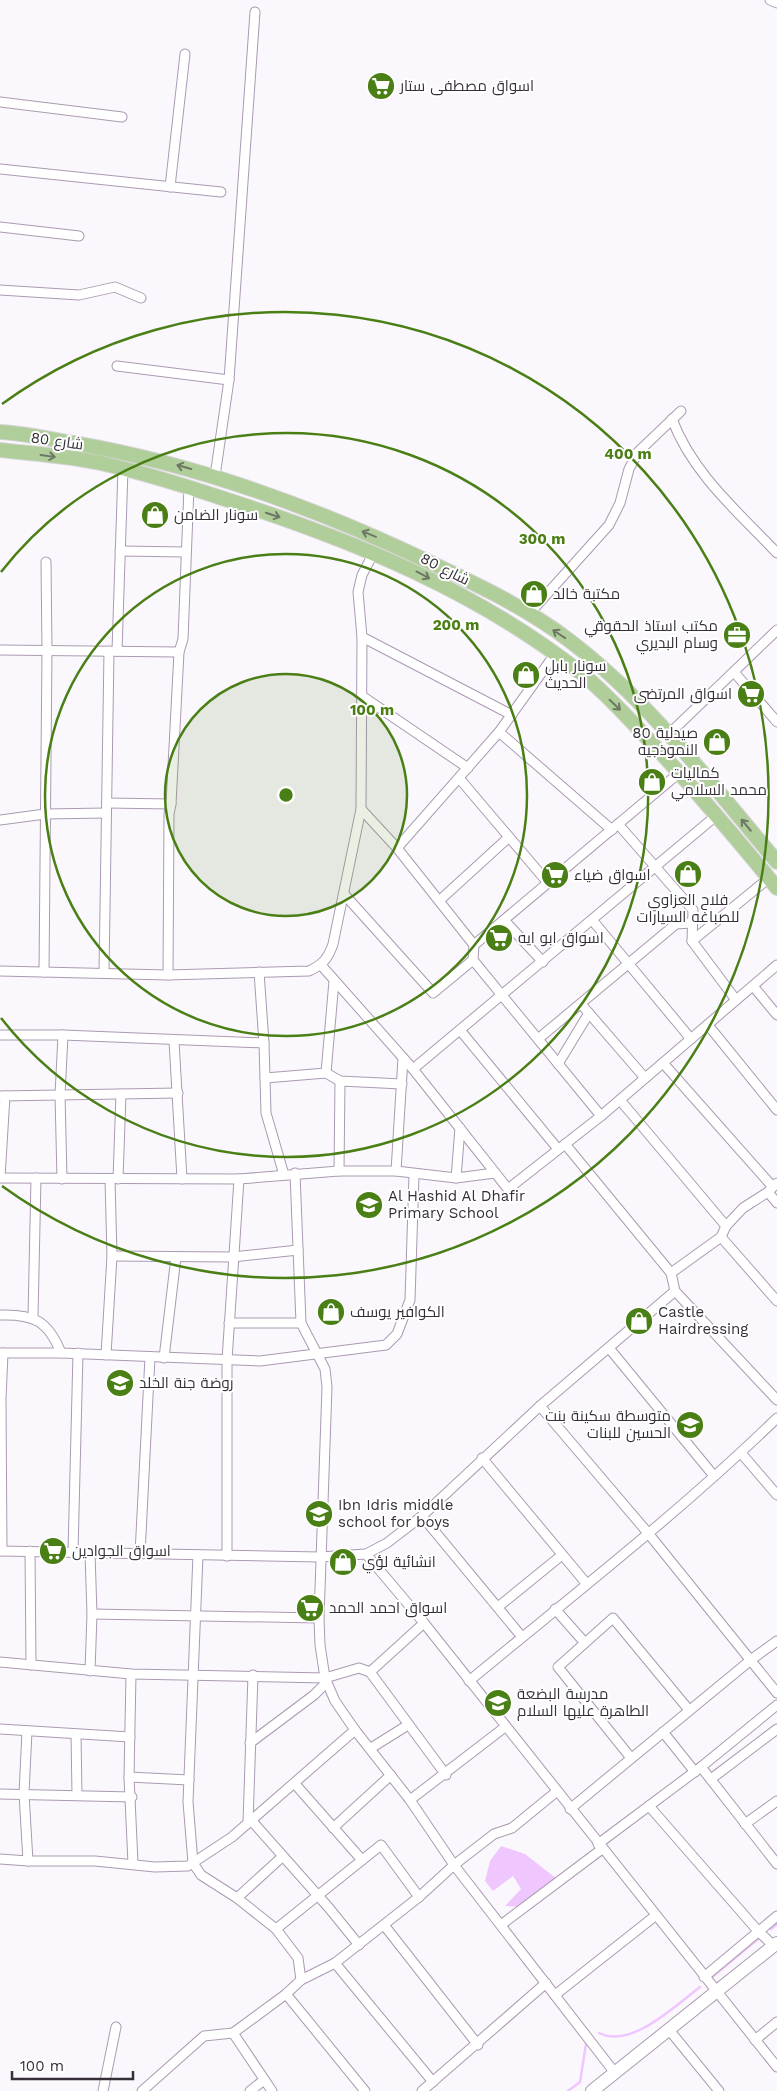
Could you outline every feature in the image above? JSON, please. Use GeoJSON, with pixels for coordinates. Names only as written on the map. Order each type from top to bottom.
{"type":"FeatureCollection","features":[{"type":"Feature","properties":{"kind":"main road","name":"شارع 80"},"geometry":{"type":"LineString","coordinates":[[0,432],[92,446],[176,464],[214,476],[376,537],[474,584],[530,614],[570,641],[631,694],[669,734],[777,862]]}},
{"type":"Feature","properties":{"kind":"main road","name":"شارع 80"},"geometry":{"type":"LineString","coordinates":[[0,450],[104,464],[189,488],[298,523],[415,571],[487,609],[555,654],[589,681],[680,773],[773,883]]}},
{"type":"Feature","properties":{"kind":"street"},"geometry":{"type":"LineString","coordinates":[[770,0],[777,3]]}},
{"type":"Feature","properties":{"kind":"street"},"geometry":{"type":"LineString","coordinates":[[214,476],[229,380],[255,12]]}},
{"type":"Feature","properties":{"kind":"street"},"geometry":{"type":"LineString","coordinates":[[170,187],[185,54]]}},
{"type":"Feature","properties":{"kind":"street"},"geometry":{"type":"LineString","coordinates":[[0,102],[122,117]]}},
{"type":"Feature","properties":{"kind":"street"},"geometry":{"type":"LineString","coordinates":[[0,169],[221,192]]}},
{"type":"Feature","properties":{"kind":"street"},"geometry":{"type":"LineString","coordinates":[[0,227],[79,236]]}},
{"type":"Feature","properties":{"kind":"street"},"geometry":{"type":"LineString","coordinates":[[0,290],[79,295],[115,288],[128,291],[141,298]]}},
{"type":"Feature","properties":{"kind":"street"},"geometry":{"type":"LineString","coordinates":[[117,366],[229,380]]}},
{"type":"Feature","properties":{"kind":"street"},"geometry":{"type":"LineString","coordinates":[[530,614],[609,525],[620,503],[630,469],[638,452],[681,411]]}},
{"type":"Feature","properties":{"kind":"street"},"geometry":{"type":"LineString","coordinates":[[672,419],[678,435],[695,465],[777,553]]}},
{"type":"Feature","properties":{"kind":"street"},"geometry":{"type":"LineString","coordinates":[[104,973],[106,813],[123,469]]}},
{"type":"Feature","properties":{"kind":"street"},"geometry":{"type":"LineString","coordinates":[[168,975],[169,814],[179,652],[183,639],[189,488]]}},
{"type":"Feature","properties":{"kind":"street"},"geometry":{"type":"LineString","coordinates":[[120,551],[186,552]]}},
{"type":"Feature","properties":{"kind":"street"},"geometry":{"type":"LineString","coordinates":[[0,971],[168,975],[309,971],[321,965],[329,956],[333,944],[361,809],[362,637],[360,584],[373,554]]}},
{"type":"Feature","properties":{"kind":"street"},"geometry":{"type":"LineString","coordinates":[[44,972],[48,650],[46,562]]}},
{"type":"Feature","properties":{"kind":"street"},"geometry":{"type":"LineString","coordinates":[[669,734],[777,630]]}},
{"type":"Feature","properties":{"kind":"street"},"geometry":{"type":"LineString","coordinates":[[362,637],[512,715]]}},
{"type":"Feature","properties":{"kind":"street"},"geometry":{"type":"LineString","coordinates":[[0,650],[179,652]]}},
{"type":"Feature","properties":{"kind":"street"},"geometry":{"type":"LineString","coordinates":[[397,848],[499,732],[555,654]]}},
{"type":"Feature","properties":{"kind":"street"},"geometry":{"type":"LineString","coordinates":[[734,672],[777,722]]}},
{"type":"Feature","properties":{"kind":"street"},"geometry":{"type":"LineString","coordinates":[[362,696],[468,768]]}},
{"type":"Feature","properties":{"kind":"street"},"geometry":{"type":"LineString","coordinates":[[499,732],[615,827],[656,867],[693,910],[691,923],[692,941],[736,1000]]}},
{"type":"Feature","properties":{"kind":"street"},"geometry":{"type":"LineString","coordinates":[[474,945],[680,773]]}},
{"type":"Feature","properties":{"kind":"street"},"geometry":{"type":"LineString","coordinates":[[459,778],[548,883]]}},
{"type":"Feature","properties":{"kind":"street"},"geometry":{"type":"LineString","coordinates":[[107,803],[171,804]]}},
{"type":"Feature","properties":{"kind":"street"},"geometry":{"type":"LineString","coordinates":[[361,809],[397,848],[440,900],[474,945],[473,960],[601,1116]]}},
{"type":"Feature","properties":{"kind":"street"},"geometry":{"type":"LineString","coordinates":[[0,820],[45,814],[106,813]]}},
{"type":"Feature","properties":{"kind":"street"},"geometry":{"type":"LineString","coordinates":[[413,1069],[717,816]]}},
{"type":"Feature","properties":{"kind":"street"},"geometry":{"type":"LineString","coordinates":[[440,900],[509,837]]}},
{"type":"Feature","properties":{"kind":"street"},"geometry":{"type":"LineString","coordinates":[[692,941],[773,883]]}},
{"type":"Feature","properties":{"kind":"street"},"geometry":{"type":"LineString","coordinates":[[344,894],[433,993],[473,960]]}},
{"type":"Feature","properties":{"kind":"street"},"geometry":{"type":"LineString","coordinates":[[504,920],[543,962]]}},
{"type":"Feature","properties":{"kind":"street"},"geometry":{"type":"LineString","coordinates":[[592,921],[691,1039]]}},
{"type":"Feature","properties":{"kind":"street"},"geometry":{"type":"LineString","coordinates":[[538,1039],[676,924],[691,923]]}},
{"type":"Feature","properties":{"kind":"street"},"geometry":{"type":"LineString","coordinates":[[321,965],[413,1069],[508,1189],[601,1116],[777,965]]}},
{"type":"Feature","properties":{"kind":"street"},"geometry":{"type":"LineString","coordinates":[[258,972],[264,1043],[266,1113],[284,1175]]}},
{"type":"Feature","properties":{"kind":"street"},"geometry":{"type":"LineString","coordinates":[[326,1073],[334,981]]}},
{"type":"Feature","properties":{"kind":"street"},"geometry":{"type":"LineString","coordinates":[[754,986],[777,1015]]}},
{"type":"Feature","properties":{"kind":"street"},"geometry":{"type":"LineString","coordinates":[[581,1004],[645,1078]]}},
{"type":"Feature","properties":{"kind":"street"},"geometry":{"type":"LineString","coordinates":[[558,1064],[589,1013]]}},
{"type":"Feature","properties":{"kind":"street"},"geometry":{"type":"LineString","coordinates":[[708,1024],[777,1110]]}},
{"type":"Feature","properties":{"kind":"street"},"geometry":{"type":"LineString","coordinates":[[460,1030],[671,1273],[675,1290],[777,1400]]}},
{"type":"Feature","properties":{"kind":"street"},"geometry":{"type":"LineString","coordinates":[[0,1036],[64,1034],[264,1043]]}},
{"type":"Feature","properties":{"kind":"street"},"geometry":{"type":"LineString","coordinates":[[62,1178],[60,1095],[64,1034]]}},
{"type":"Feature","properties":{"kind":"street"},"geometry":{"type":"LineString","coordinates":[[174,1040],[182,1179]]}},
{"type":"Feature","properties":{"kind":"street"},"geometry":{"type":"LineString","coordinates":[[396,1171],[403,1058]]}},
{"type":"Feature","properties":{"kind":"street"},"geometry":{"type":"LineString","coordinates":[[663,1063],[772,1187],[777,1203]]}},
{"type":"Feature","properties":{"kind":"street"},"geometry":{"type":"LineString","coordinates":[[265,1078],[326,1073],[340,1081],[402,1084]]}},
{"type":"Feature","properties":{"kind":"street"},"geometry":{"type":"LineString","coordinates":[[339,1171],[340,1081]]}},
{"type":"Feature","properties":{"kind":"street"},"geometry":{"type":"LineString","coordinates":[[178,1093],[2,1096],[0,1178],[239,1179],[295,1173],[396,1171],[414,1175],[456,1178],[495,1173]]}},
{"type":"Feature","properties":{"kind":"street"},"geometry":{"type":"LineString","coordinates":[[106,1355],[114,1179],[121,1094]]}},
{"type":"Feature","properties":{"kind":"street"},"geometry":{"type":"LineString","coordinates":[[620,1100],[726,1226]]}},
{"type":"Feature","properties":{"kind":"street"},"geometry":{"type":"LineString","coordinates":[[456,1178],[460,1128]]}},
{"type":"Feature","properties":{"kind":"street"},"geometry":{"type":"LineString","coordinates":[[295,1173],[301,1323],[325,1369],[327,1387],[319,1618],[320,1645],[326,1680],[335,1701],[354,1730],[371,1748],[410,1800],[454,1865],[615,2073]]}},
{"type":"Feature","properties":{"kind":"street"},"geometry":{"type":"LineString","coordinates":[[414,1175],[410,1300],[397,1334],[386,1345],[260,1362],[61,1352],[2,1353],[0,1399],[1,1551],[320,1558],[366,1554],[387,1543],[422,1516],[482,1458],[540,1406],[675,1290]]}},
{"type":"Feature","properties":{"kind":"street"},"geometry":{"type":"LineString","coordinates":[[33,1317],[36,1178]]}},
{"type":"Feature","properties":{"kind":"street"},"geometry":{"type":"LineString","coordinates":[[227,1556],[227,1360],[232,1257],[239,1179]]}},
{"type":"Feature","properties":{"kind":"street"},"geometry":{"type":"LineString","coordinates":[[671,1273],[721,1237],[726,1226],[743,1208],[772,1187]]}},
{"type":"Feature","properties":{"kind":"street"},"geometry":{"type":"LineString","coordinates":[[721,1237],[777,1301]]}},
{"type":"Feature","properties":{"kind":"street"},"geometry":{"type":"LineString","coordinates":[[112,1256],[232,1257],[298,1250]]}},
{"type":"Feature","properties":{"kind":"street"},"geometry":{"type":"LineString","coordinates":[[164,1358],[176,1257]]}},
{"type":"Feature","properties":{"kind":"street"},"geometry":{"type":"LineString","coordinates":[[0,1315],[33,1317],[42,1323],[56,1340],[61,1352]]}},
{"type":"Feature","properties":{"kind":"street"},"geometry":{"type":"LineString","coordinates":[[229,1323],[301,1323]]}},
{"type":"Feature","properties":{"kind":"street"},"geometry":{"type":"LineString","coordinates":[[609,1348],[714,1476]]}},
{"type":"Feature","properties":{"kind":"street"},"geometry":{"type":"LineString","coordinates":[[73,1552],[78,1353]]}},
{"type":"Feature","properties":{"kind":"street"},"geometry":{"type":"LineString","coordinates":[[140,1554],[150,1357]]}},
{"type":"Feature","properties":{"kind":"street"},"geometry":{"type":"LineString","coordinates":[[540,1406],[648,1532],[752,1659],[777,1693]]}},
{"type":"Feature","properties":{"kind":"street"},"geometry":{"type":"LineString","coordinates":[[469,1680],[742,1453],[777,1418]]}},
{"type":"Feature","properties":{"kind":"street"},"geometry":{"type":"LineString","coordinates":[[742,1453],[777,1495]]}},
{"type":"Feature","properties":{"kind":"street"},"geometry":{"type":"LineString","coordinates":[[482,1458],[586,1583]]}},
{"type":"Feature","properties":{"kind":"street"},"geometry":{"type":"LineString","coordinates":[[422,1516],[522,1637]]}},
{"type":"Feature","properties":{"kind":"street"},"geometry":{"type":"LineString","coordinates":[[30,1551],[31,1665]]}},
{"type":"Feature","properties":{"kind":"street"},"geometry":{"type":"LineString","coordinates":[[90,1553],[92,1614],[90,1671]]}},
{"type":"Feature","properties":{"kind":"street"},"geometry":{"type":"LineString","coordinates":[[366,1554],[424,1623],[556,1792],[777,2067]]}},
{"type":"Feature","properties":{"kind":"street"},"geometry":{"type":"LineString","coordinates":[[198,1555],[188,1802],[193,1863],[201,1875],[237,1898],[276,1929],[298,1958],[301,1980]]}},
{"type":"Feature","properties":{"kind":"street"},"geometry":{"type":"LineString","coordinates":[[498,1607],[562,1555]]}},
{"type":"Feature","properties":{"kind":"street"},"geometry":{"type":"LineString","coordinates":[[555,1609],[585,1643]]}},
{"type":"Feature","properties":{"kind":"street"},"geometry":{"type":"LineString","coordinates":[[92,1614],[319,1618]]}},
{"type":"Feature","properties":{"kind":"street"},"geometry":{"type":"LineString","coordinates":[[632,1758],[558,1667],[613,1618],[689,1710]]}},
{"type":"Feature","properties":{"kind":"street"},"geometry":{"type":"LineString","coordinates":[[370,1672],[424,1623]]}},
{"type":"Feature","properties":{"kind":"street"},"geometry":{"type":"LineString","coordinates":[[570,1809],[689,1710],[777,1641]]}},
{"type":"Feature","properties":{"kind":"street"},"geometry":{"type":"LineString","coordinates":[[0,1662],[131,1674],[253,1675],[326,1680],[359,1668],[370,1672],[446,1774]]}},
{"type":"Feature","properties":{"kind":"street"},"geometry":{"type":"LineString","coordinates":[[131,1674],[129,1777],[132,1797],[133,1863]]}},
{"type":"Feature","properties":{"kind":"street"},"geometry":{"type":"LineString","coordinates":[[253,1675],[250,1743],[250,1821],[359,1945]]}},
{"type":"Feature","properties":{"kind":"street"},"geometry":{"type":"LineString","coordinates":[[250,1743],[314,1695],[326,1680]]}},
{"type":"Feature","properties":{"kind":"street"},"geometry":{"type":"LineString","coordinates":[[501,1925],[777,1705]]}},
{"type":"Feature","properties":{"kind":"street"},"geometry":{"type":"LineString","coordinates":[[371,1748],[408,1725]]}},
{"type":"Feature","properties":{"kind":"street"},"geometry":{"type":"LineString","coordinates":[[410,1800],[505,1727]]}},
{"type":"Feature","properties":{"kind":"street"},"geometry":{"type":"LineString","coordinates":[[0,1729],[130,1737]]}},
{"type":"Feature","properties":{"kind":"street"},"geometry":{"type":"LineString","coordinates":[[710,1779],[777,1729]]}},
{"type":"Feature","properties":{"kind":"street"},"geometry":{"type":"LineString","coordinates":[[0,1859],[95,1861],[133,1863],[155,1867],[188,1866],[250,1821],[295,1784],[354,1730]]}},
{"type":"Feature","properties":{"kind":"street"},"geometry":{"type":"LineString","coordinates":[[27,1731],[24,1794],[28,1861]]}},
{"type":"Feature","properties":{"kind":"street"},"geometry":{"type":"LineString","coordinates":[[663,1732],[710,1779],[777,1864]]}},
{"type":"Feature","properties":{"kind":"street"},"geometry":{"type":"LineString","coordinates":[[76,1734],[77,1796]]}},
{"type":"Feature","properties":{"kind":"street"},"geometry":{"type":"LineString","coordinates":[[333,1828],[391,1775]]}},
{"type":"Feature","properties":{"kind":"street"},"geometry":{"type":"LineString","coordinates":[[129,1777],[189,1780]]}},
{"type":"Feature","properties":{"kind":"street"},"geometry":{"type":"LineString","coordinates":[[295,1784],[362,1860]]}},
{"type":"Feature","properties":{"kind":"street"},"geometry":{"type":"LineString","coordinates":[[142,2091],[204,2036],[233,2033],[286,1994],[301,1980],[335,1963],[419,1897],[454,1865],[494,1834],[512,1828],[556,1792]]}},
{"type":"Feature","properties":{"kind":"street"},"geometry":{"type":"LineString","coordinates":[[0,1794],[132,1797]]}},
{"type":"Feature","properties":{"kind":"street"},"geometry":{"type":"LineString","coordinates":[[745,1824],[777,1801]]}},
{"type":"Feature","properties":{"kind":"street"},"geometry":{"type":"LineString","coordinates":[[592,2091],[670,2031],[775,1945],[758,1931],[649,1806]]}},
{"type":"Feature","properties":{"kind":"street"},"geometry":{"type":"LineString","coordinates":[[276,1929],[382,1845],[419,1897]]}},
{"type":"Feature","properties":{"kind":"street"},"geometry":{"type":"LineString","coordinates":[[237,1898],[282,1857]]}},
{"type":"Feature","properties":{"kind":"street"},"geometry":{"type":"LineString","coordinates":[[555,1995],[655,1916]]}},
{"type":"Feature","properties":{"kind":"street"},"geometry":{"type":"LineString","coordinates":[[704,1977],[777,1916]]}},
{"type":"Feature","properties":{"kind":"street"},"geometry":{"type":"LineString","coordinates":[[384,1925],[478,2045]]}},
{"type":"Feature","properties":{"kind":"street"},"geometry":{"type":"LineString","coordinates":[[335,1963],[433,2082]]}},
{"type":"Feature","properties":{"kind":"street"},"geometry":{"type":"LineString","coordinates":[[422,2091],[478,2045],[546,1983]]}},
{"type":"Feature","properties":{"kind":"street"},"geometry":{"type":"LineString","coordinates":[[286,1994],[365,2091]]}},
{"type":"Feature","properties":{"kind":"street"},"geometry":{"type":"LineString","coordinates":[[755,2040],[777,2022]]}},
{"type":"Feature","properties":{"kind":"street"},"geometry":{"type":"LineString","coordinates":[[103,2091],[116,2027]]}},
{"type":"Feature","properties":{"kind":"street"},"geometry":{"type":"LineString","coordinates":[[670,2031],[719,2091]]}},
{"type":"Feature","properties":{"kind":"street"},"geometry":{"type":"LineString","coordinates":[[233,2033],[272,2091]]}},
{"type":"Feature","properties":{"kind":"street"},"geometry":{"type":"LineString","coordinates":[[250,2091],[264,2080]]}},
{"type":"Feature","properties":{"kind":"shaded area"},"geometry":{"type":"Polygon","coordinates":[[[501,1846],[525,1854],[557,1879],[526,1907],[505,1906],[521,1889],[513,1876],[493,1891],[485,1881],[490,1861],[501,1846]]]}},
{"type":"Feature","properties":{"kind":"waterway"},"geometry":{"type":"LineString","coordinates":[[771,1929],[777,1924]]}},
{"type":"Feature","properties":{"kind":"waterway"},"geometry":{"type":"LineString","coordinates":[[711,1978],[758,1939]]}},
{"type":"Feature","properties":{"kind":"waterway"},"geometry":{"type":"LineString","coordinates":[[599,2033],[612,2036],[625,2035],[638,2030],[665,2014],[700,1987]]}},
{"type":"Feature","properties":{"kind":"waterway"},"geometry":{"type":"LineString","coordinates":[[568,2091],[580,2082],[586,2044]]}},
{"type":"Feature","properties":{"kind":"place","name":"اسواق مصطفى ستار"},"geometry":{"type":"Point","coordinates":[381,86]}},
{"type":"Feature","properties":{"kind":"place","name":"سونار الضامن"},"geometry":{"type":"Point","coordinates":[155,515]}},
{"type":"Feature","properties":{"kind":"place","name":"مكتبة خالد"},"geometry":{"type":"Point","coordinates":[534,594]}},
{"type":"Feature","properties":{"kind":"place","name":"مكتب استاذ الحقوقي وسام البديري"},"geometry":{"type":"Point","coordinates":[737,635]}},
{"type":"Feature","properties":{"kind":"place","name":"سونار بابل الحديث"},"geometry":{"type":"Point","coordinates":[526,675]}},
{"type":"Feature","properties":{"kind":"place","name":"اسواق المرتضى"},"geometry":{"type":"Point","coordinates":[751,694]}},
{"type":"Feature","properties":{"kind":"place","name":"صيدلية 80 النموذجيه"},"geometry":{"type":"Point","coordinates":[717,742]}},
{"type":"Feature","properties":{"kind":"place","name":"كماليات محمد السلامي"},"geometry":{"type":"Point","coordinates":[652,782]}},
{"type":"Feature","properties":{"kind":"place","name":"فلاح العزاوي للصباغه السيارات"},"geometry":{"type":"Point","coordinates":[688,874]}},
{"type":"Feature","properties":{"kind":"place","name":"اسواق ضياء"},"geometry":{"type":"Point","coordinates":[555,875]}},
{"type":"Feature","properties":{"kind":"place","name":"اسواق ابو ايه"},"geometry":{"type":"Point","coordinates":[499,938]}},
{"type":"Feature","properties":{"kind":"place","name":"Al Hashid Al Dhafir Primary School"},"geometry":{"type":"Point","coordinates":[369,1205]}},
{"type":"Feature","properties":{"kind":"place","name":"الكوافير يوسف"},"geometry":{"type":"Point","coordinates":[331,1312]}},
{"type":"Feature","properties":{"kind":"place","name":"Castle Hairdressing"},"geometry":{"type":"Point","coordinates":[639,1321]}},
{"type":"Feature","properties":{"kind":"place","name":"روضة جنة الخلد"},"geometry":{"type":"Point","coordinates":[120,1383]}},
{"type":"Feature","properties":{"kind":"place","name":"متوسطة سكينة بنت الحسين للبنات"},"geometry":{"type":"Point","coordinates":[690,1425]}},
{"type":"Feature","properties":{"kind":"place","name":"Ibn Idris middle school for boys"},"geometry":{"type":"Point","coordinates":[319,1514]}},
{"type":"Feature","properties":{"kind":"place","name":"اسواق الجوادين"},"geometry":{"type":"Point","coordinates":[53,1551]}},
{"type":"Feature","properties":{"kind":"place","name":"انشائية لؤي"},"geometry":{"type":"Point","coordinates":[343,1562]}},
{"type":"Feature","properties":{"kind":"place","name":"اسواق احمد الحمد"},"geometry":{"type":"Point","coordinates":[310,1608]}},
{"type":"Feature","properties":{"kind":"place","name":"مدرسة البضعة الطاهرة عليها السلام"},"geometry":{"type":"Point","coordinates":[498,1703]}}]}
